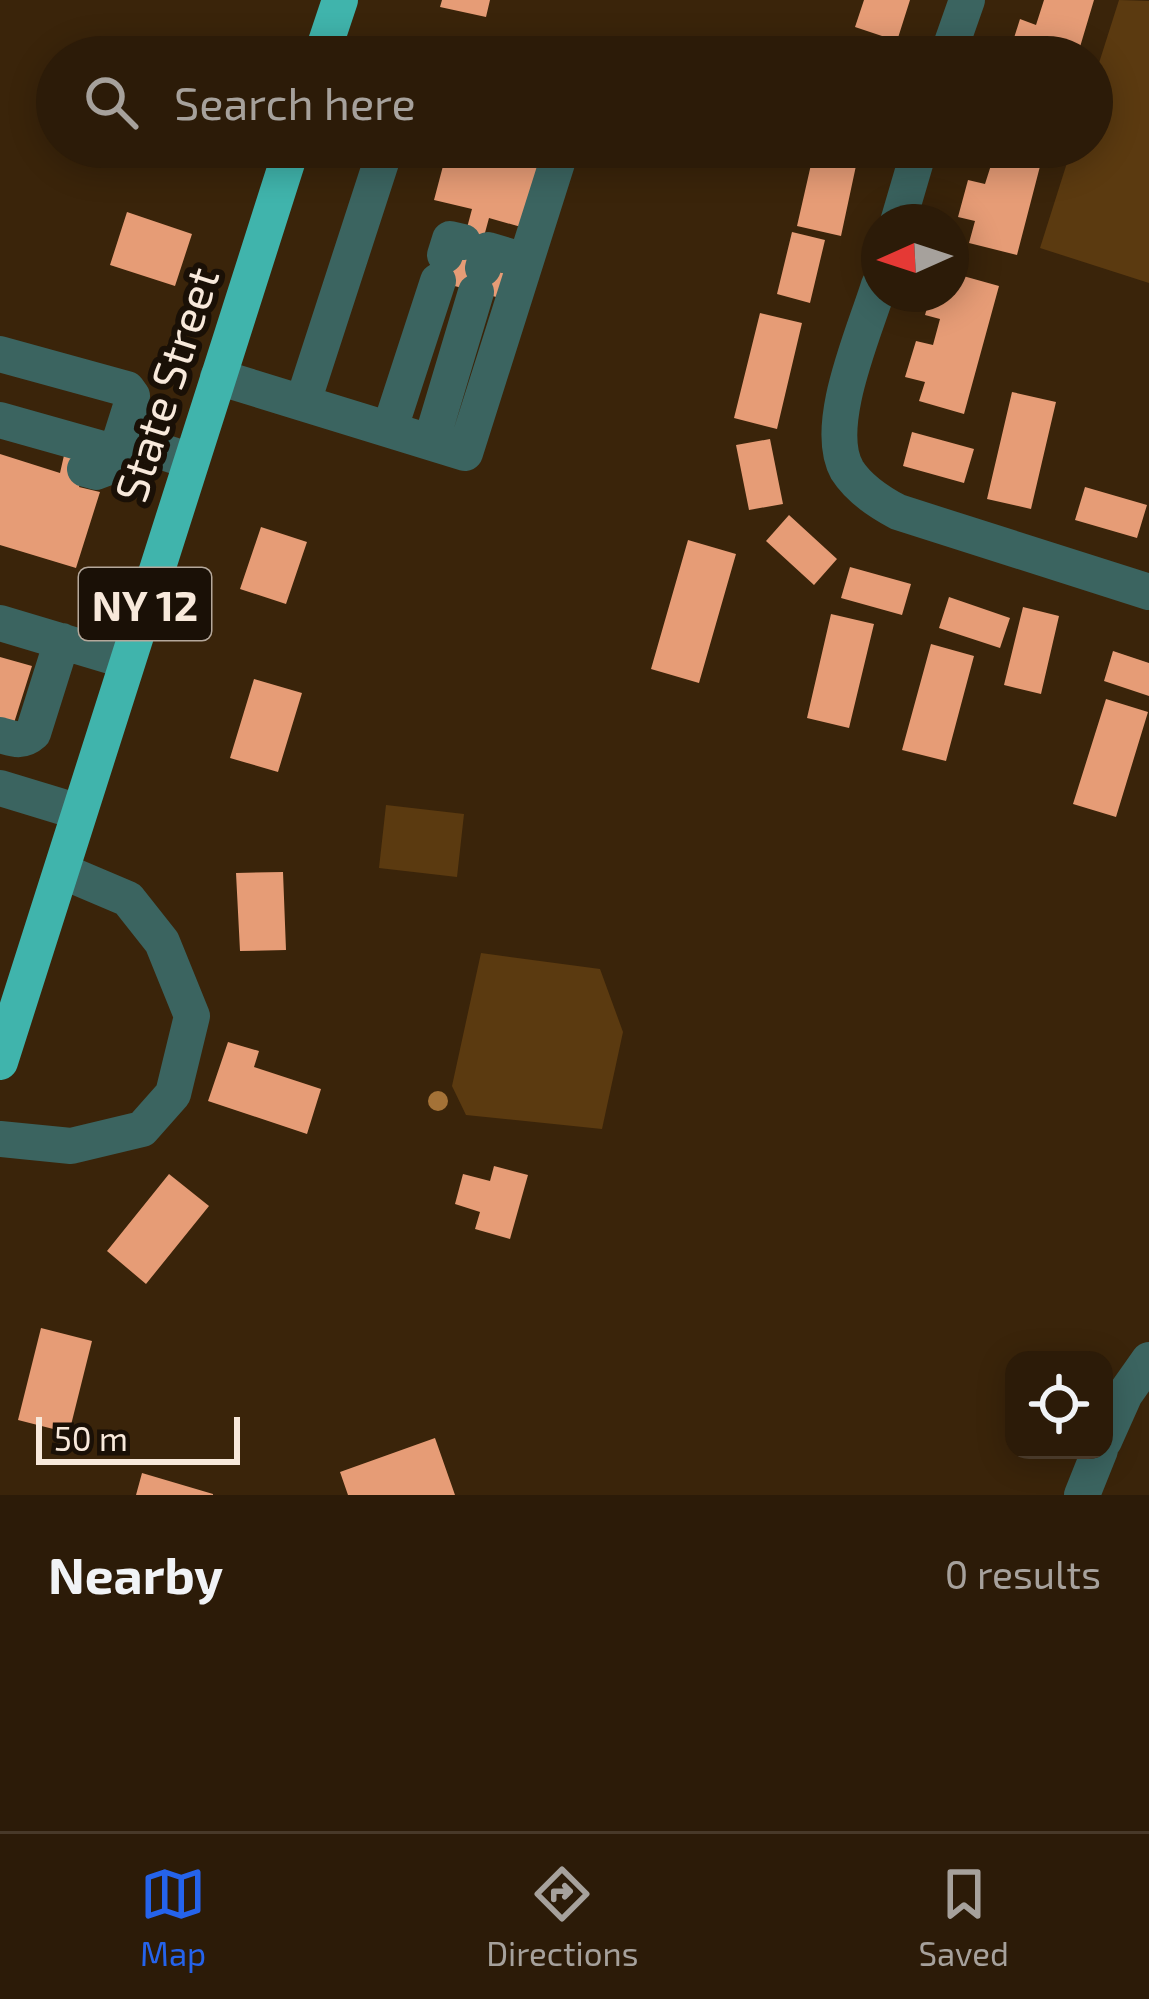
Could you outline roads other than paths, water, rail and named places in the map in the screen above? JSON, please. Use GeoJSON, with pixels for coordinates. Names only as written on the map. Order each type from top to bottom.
{"type":"FeatureCollection","features":[{"type":"Feature","properties":{"kind":"highway"},"geometry":{"type":"LineString","coordinates":[[328,36],[340,0]]}},
{"type":"Feature","properties":{"kind":"highway","name":"State Street"},"geometry":{"type":"LineString","coordinates":[[0,1062],[285,168]]}},
{"type":"Feature","properties":{"kind":"street"},"geometry":{"type":"LineString","coordinates":[[954,36],[967,0]]}},
{"type":"Feature","properties":{"kind":"street"},"geometry":{"type":"LineString","coordinates":[[303,402],[379,168]]}},
{"type":"Feature","properties":{"kind":"street"},"geometry":{"type":"LineString","coordinates":[[218,377],[465,453],[555,168]]}},
{"type":"Feature","properties":{"kind":"street"},"geometry":{"type":"LineString","coordinates":[[903,204],[914,168]]}},
{"type":"Feature","properties":{"kind":"street"},"geometry":{"type":"LineString","coordinates":[[468,262],[525,261]]}},
{"type":"Feature","properties":{"kind":"street"},"geometry":{"type":"LineString","coordinates":[[390,428],[468,262]]}},
{"type":"Feature","properties":{"kind":"street"},"geometry":{"type":"LineString","coordinates":[[430,442],[468,262]]}},
{"type":"Feature","properties":{"kind":"street"},"geometry":{"type":"LineString","coordinates":[[871,312],[841,413],[838,440],[847,470],[874,499],[898,512],[1149,592]]}},
{"type":"Feature","properties":{"kind":"street"},"geometry":{"type":"LineString","coordinates":[[0,354],[127,388],[131,406],[96,456]]}},
{"type":"Feature","properties":{"kind":"street"},"geometry":{"type":"LineString","coordinates":[[0,420],[96,456]]}},
{"type":"Feature","properties":{"kind":"street"},"geometry":{"type":"LineString","coordinates":[[0,446],[191,461]]}},
{"type":"Feature","properties":{"kind":"street"},"geometry":{"type":"LineString","coordinates":[[0,623],[127,661]]}},
{"type":"Feature","properties":{"kind":"street"},"geometry":{"type":"LineString","coordinates":[[0,735],[27,740],[33,734],[62,641]]}},
{"type":"Feature","properties":{"kind":"street"},"geometry":{"type":"LineString","coordinates":[[0,788],[79,812]]}},
{"type":"Feature","properties":{"kind":"street"},"geometry":{"type":"LineString","coordinates":[[0,1139],[71,1146],[142,1129],[172,1094],[192,1016],[162,942],[128,899],[62,872]]}},
{"type":"Feature","properties":{"kind":"street"},"geometry":{"type":"LineString","coordinates":[[1113,1421],[1149,1360]]}},
{"type":"Feature","properties":{"kind":"street"},"geometry":{"type":"LineString","coordinates":[[1082,1495],[1096,1459]]}}]}
